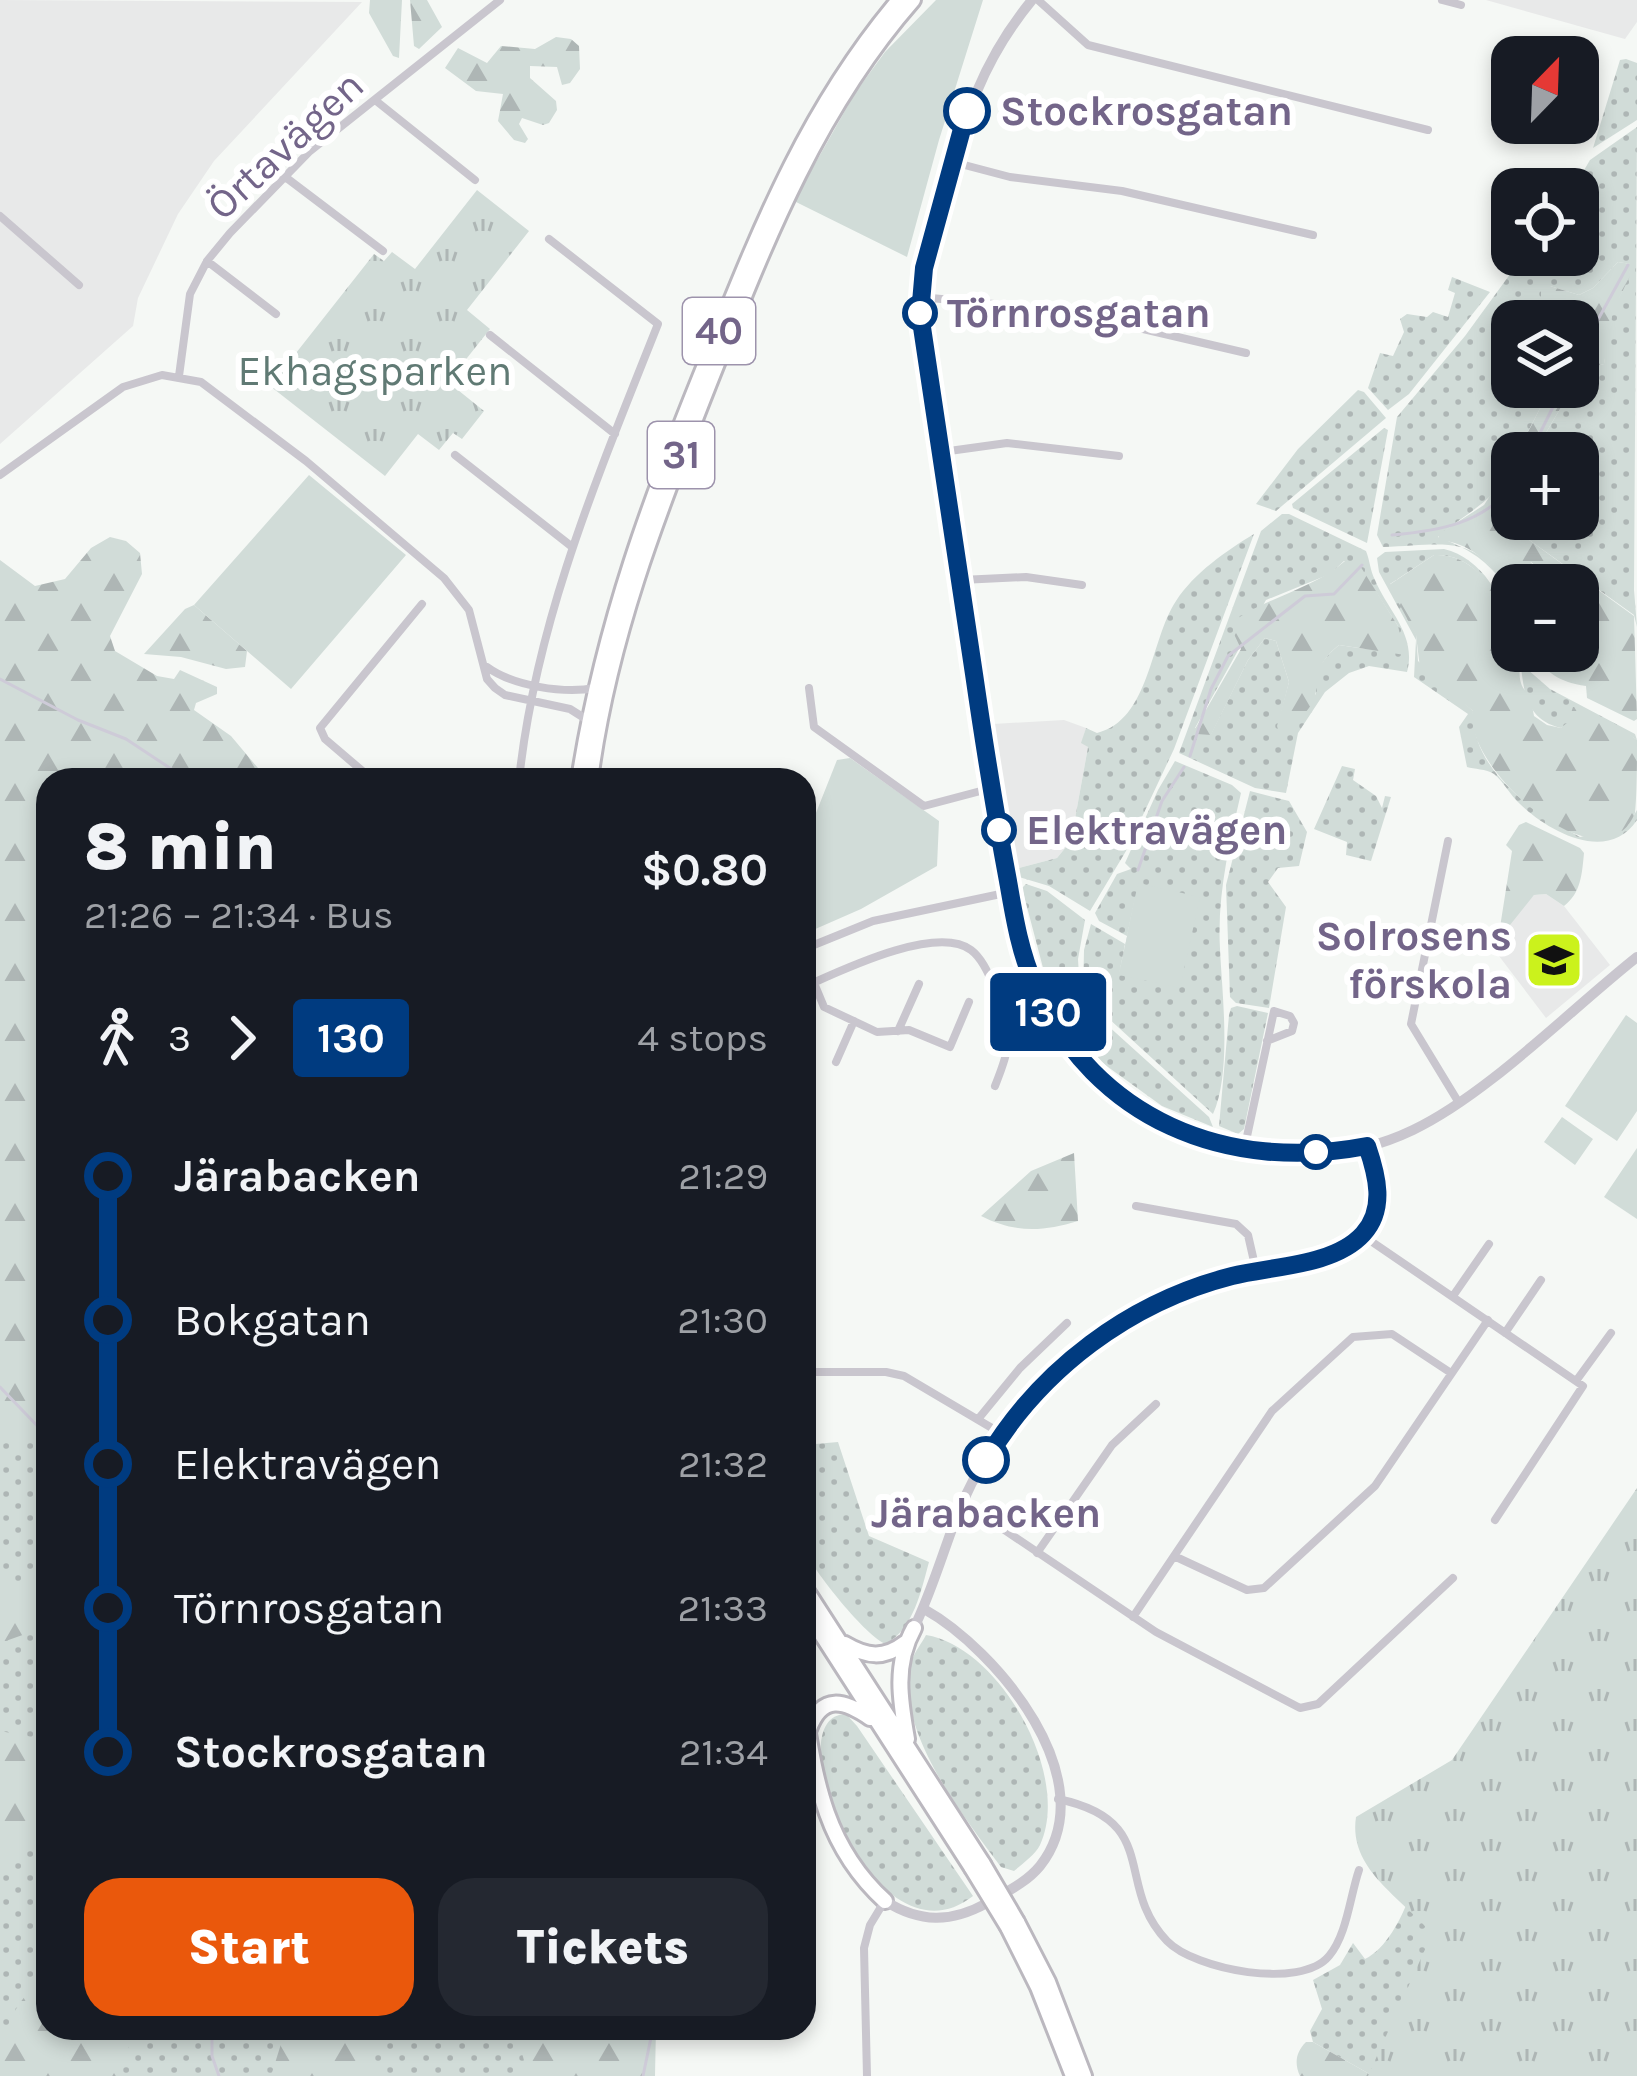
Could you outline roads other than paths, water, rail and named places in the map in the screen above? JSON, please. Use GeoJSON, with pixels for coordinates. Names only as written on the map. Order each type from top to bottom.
{"type":"FeatureCollection","features":[{"type":"Feature","properties":{"kind":"highway","name":"40"},"geometry":{"type":"LineString","coordinates":[[595,688],[634,545],[767,214],[833,87],[899,0]]}},
{"type":"Feature","properties":{"kind":"highway","name":"31"},"geometry":{"type":"LineString","coordinates":[[592,768],[609,677],[644,553],[771,231],[811,144],[849,82],[913,0]]}},
{"type":"Feature","properties":{"kind":"highway"},"geometry":{"type":"LineString","coordinates":[[581,768],[595,688]]}},
{"type":"Feature","properties":{"kind":"highway"},"geometry":{"type":"LineString","coordinates":[[816,1605],[908,1748],[1012,1924],[1062,2014],[1084,2076]]}},
{"type":"Feature","properties":{"kind":"highway"},"geometry":{"type":"LineString","coordinates":[[816,1625],[978,1866]]}},
{"type":"Feature","properties":{"kind":"highway"},"geometry":{"type":"LineString","coordinates":[[908,1748],[899,1686],[905,1643],[914,1628]]}},
{"type":"Feature","properties":{"kind":"highway"},"geometry":{"type":"LineString","coordinates":[[838,1639],[874,1656],[905,1643]]}},
{"type":"Feature","properties":{"kind":"highway"},"geometry":{"type":"LineString","coordinates":[[816,1717],[820,1708],[835,1701],[848,1703],[880,1724]]}},
{"type":"Feature","properties":{"kind":"highway"},"geometry":{"type":"LineString","coordinates":[[816,1781],[830,1828],[857,1873],[885,1901]]}},
{"type":"Feature","properties":{"kind":"highway"},"geometry":{"type":"LineString","coordinates":[[1012,1924],[1073,2076]]}},
{"type":"Feature","properties":{"kind":"street","name":"Örtavägen"},"geometry":{"type":"LineString","coordinates":[[179,376],[190,294],[207,261],[284,176],[500,0]]}},
{"type":"Feature","properties":{"kind":"street"},"geometry":{"type":"LineString","coordinates":[[1428,130],[1088,45],[1035,0],[980,77],[953,161],[920,293],[920,314],[1020,944],[1050,1016],[1094,1074],[1156,1120],[1214,1144],[1287,1155],[1367,1146],[1409,1132],[1459,1103],[1637,957]]}},
{"type":"Feature","properties":{"kind":"street"},"geometry":{"type":"LineString","coordinates":[[1443,0],[1462,5]]}},
{"type":"Feature","properties":{"kind":"street"},"geometry":{"type":"LineString","coordinates":[[375,100],[475,180]]}},
{"type":"Feature","properties":{"kind":"street"},"geometry":{"type":"LineString","coordinates":[[953,161],[1010,177],[1122,191],[1313,235]]}},
{"type":"Feature","properties":{"kind":"street"},"geometry":{"type":"LineString","coordinates":[[284,176],[383,251]]}},
{"type":"Feature","properties":{"kind":"street"},"geometry":{"type":"LineString","coordinates":[[0,216],[79,285]]}},
{"type":"Feature","properties":{"kind":"street"},"geometry":{"type":"LineString","coordinates":[[521,768],[532,700],[571,546],[658,324],[549,239]]}},
{"type":"Feature","properties":{"kind":"street"},"geometry":{"type":"LineString","coordinates":[[207,261],[276,314]]}},
{"type":"Feature","properties":{"kind":"street"},"geometry":{"type":"LineString","coordinates":[[920,293],[1066,310],[1246,353]]}},
{"type":"Feature","properties":{"kind":"street"},"geometry":{"type":"LineString","coordinates":[[490,335],[615,434]]}},
{"type":"Feature","properties":{"kind":"street"},"geometry":{"type":"LineString","coordinates":[[0,475],[142,378],[179,376],[209,387],[430,563],[469,610],[488,679],[495,688],[506,695],[570,710],[589,721]]}},
{"type":"Feature","properties":{"kind":"street"},"geometry":{"type":"LineString","coordinates":[[941,452],[1007,443],[1119,456]]}},
{"type":"Feature","properties":{"kind":"street"},"geometry":{"type":"LineString","coordinates":[[455,455],[571,546]]}},
{"type":"Feature","properties":{"kind":"street"},"geometry":{"type":"LineString","coordinates":[[961,580],[1026,577],[1082,584]]}},
{"type":"Feature","properties":{"kind":"street"},"geometry":{"type":"LineString","coordinates":[[360,768],[320,730],[422,604]]}},
{"type":"Feature","properties":{"kind":"street"},"geometry":{"type":"LineString","coordinates":[[483,661],[497,674],[536,684],[576,691],[595,688]]}},
{"type":"Feature","properties":{"kind":"street"},"geometry":{"type":"LineString","coordinates":[[809,688],[814,727],[924,806],[992,788]]}},
{"type":"Feature","properties":{"kind":"street"},"geometry":{"type":"LineString","coordinates":[[1448,841],[1411,1024],[1459,1103]]}},
{"type":"Feature","properties":{"kind":"street"},"geometry":{"type":"LineString","coordinates":[[816,945],[873,921],[1010,892]]}},
{"type":"Feature","properties":{"kind":"street"},"geometry":{"type":"LineString","coordinates":[[816,982],[891,952],[943,943],[972,951],[988,974],[1011,1029],[995,1086]]}},
{"type":"Feature","properties":{"kind":"street"},"geometry":{"type":"LineString","coordinates":[[898,1031],[919,984]]}},
{"type":"Feature","properties":{"kind":"street"},"geometry":{"type":"LineString","coordinates":[[816,995],[824,1007],[885,1034],[909,1030],[950,1047],[969,1002]]}},
{"type":"Feature","properties":{"kind":"street"},"geometry":{"type":"LineString","coordinates":[[836,1062],[854,1021]]}},
{"type":"Feature","properties":{"kind":"street"},"geometry":{"type":"LineString","coordinates":[[1245,1151],[1267,1041]]}},
{"type":"Feature","properties":{"kind":"street"},"geometry":{"type":"LineString","coordinates":[[914,1628],[959,1510],[1002,1434],[1057,1371],[1106,1332],[1198,1285],[1335,1252],[1362,1235],[1378,1201],[1367,1146]]}},
{"type":"Feature","properties":{"kind":"street"},"geometry":{"type":"LineString","coordinates":[[1136,1206],[1236,1225],[1248,1235],[1256,1270]]}},
{"type":"Feature","properties":{"kind":"street"},"geometry":{"type":"LineString","coordinates":[[1362,1235],[1583,1386],[1496,1520]]}},
{"type":"Feature","properties":{"kind":"street"},"geometry":{"type":"LineString","coordinates":[[1453,1296],[1489,1244]]}},
{"type":"Feature","properties":{"kind":"street"},"geometry":{"type":"LineString","coordinates":[[1505,1333],[1540,1280]]}},
{"type":"Feature","properties":{"kind":"street"},"geometry":{"type":"LineString","coordinates":[[1174,1556],[1247,1590],[1264,1588],[1375,1486],[1488,1320]]}},
{"type":"Feature","properties":{"kind":"street"},"geometry":{"type":"LineString","coordinates":[[979,1418],[1020,1368],[1067,1323]]}},
{"type":"Feature","properties":{"kind":"street"},"geometry":{"type":"LineString","coordinates":[[1576,1381],[1611,1333]]}},
{"type":"Feature","properties":{"kind":"street"},"geometry":{"type":"LineString","coordinates":[[1133,1618],[1273,1411],[1352,1337],[1392,1334],[1451,1373]]}},
{"type":"Feature","properties":{"kind":"street"},"geometry":{"type":"LineString","coordinates":[[816,1372],[904,1376],[1002,1434]]}},
{"type":"Feature","properties":{"kind":"street"},"geometry":{"type":"LineString","coordinates":[[1037,1553],[1112,1445],[1156,1404]]}},
{"type":"Feature","properties":{"kind":"street"},"geometry":{"type":"LineString","coordinates":[[959,1510],[1000,1527],[1133,1618],[1308,1709],[1453,1578]]}},
{"type":"Feature","properties":{"kind":"street"},"geometry":{"type":"LineString","coordinates":[[866,2076],[864,1948],[870,1925],[885,1901],[917,1917],[955,1918],[1023,1882],[1047,1855],[1056,1830],[1054,1772],[1036,1723],[1006,1676],[973,1644],[924,1609]]}},
{"type":"Feature","properties":{"kind":"street"},"geometry":{"type":"LineString","coordinates":[[1058,1799],[1093,1808],[1113,1821],[1129,1849],[1158,1930],[1179,1951],[1212,1965],[1295,1974],[1317,1966],[1337,1942],[1359,1870]]}},
{"type":"Feature","properties":{"kind":"waterway"},"geometry":{"type":"LineString","coordinates":[[1599,318],[1628,265]]}},
{"type":"Feature","properties":{"kind":"waterway"},"geometry":{"type":"LineString","coordinates":[[1540,432],[1552,408]]}},
{"type":"Feature","properties":{"kind":"waterway"},"geometry":{"type":"LineString","coordinates":[[1392,535],[1442,528],[1491,506]]}},
{"type":"Feature","properties":{"kind":"waterway"},"geometry":{"type":"LineString","coordinates":[[1190,756],[1211,689],[1228,656],[1305,596],[1334,594],[1362,565]]}},
{"type":"Feature","properties":{"kind":"waterway"},"geometry":{"type":"LineString","coordinates":[[0,679],[126,739],[170,768]]}},
{"type":"Feature","properties":{"kind":"waterway"},"geometry":{"type":"LineString","coordinates":[[1138,870],[1162,801],[1184,767]]}},
{"type":"Feature","properties":{"kind":"waterway"},"geometry":{"type":"LineString","coordinates":[[0,1387],[36,1424]]}},
{"type":"Feature","properties":{"kind":"waterway"},"geometry":{"type":"LineString","coordinates":[[212,2040],[219,2076]]}},
{"type":"Feature","properties":{"kind":"waterway"},"geometry":{"type":"LineString","coordinates":[[643,2076],[650,2040]]}},
{"type":"Feature","properties":{"kind":"place","name":"Stockrosgatan"},"geometry":{"type":"Point","coordinates":[967,111]}},
{"type":"Feature","properties":{"kind":"place","name":"Törnrosgatan"},"geometry":{"type":"Point","coordinates":[920,313]}},
{"type":"Feature","properties":{"kind":"place","name":"Elektravägen"},"geometry":{"type":"Point","coordinates":[999,830]}},
{"type":"Feature","properties":{"kind":"place","name":"Solrosens förskola"},"geometry":{"type":"Point","coordinates":[1554,960]}},
{"type":"Feature","properties":{"kind":"place","name":"Järabacken"},"geometry":{"type":"Point","coordinates":[986,1460]}},
{"type":"Feature","properties":{"kind":"park label","name":"Ekhagsparken"},"geometry":{"type":"Point","coordinates":[375,371]}}]}
